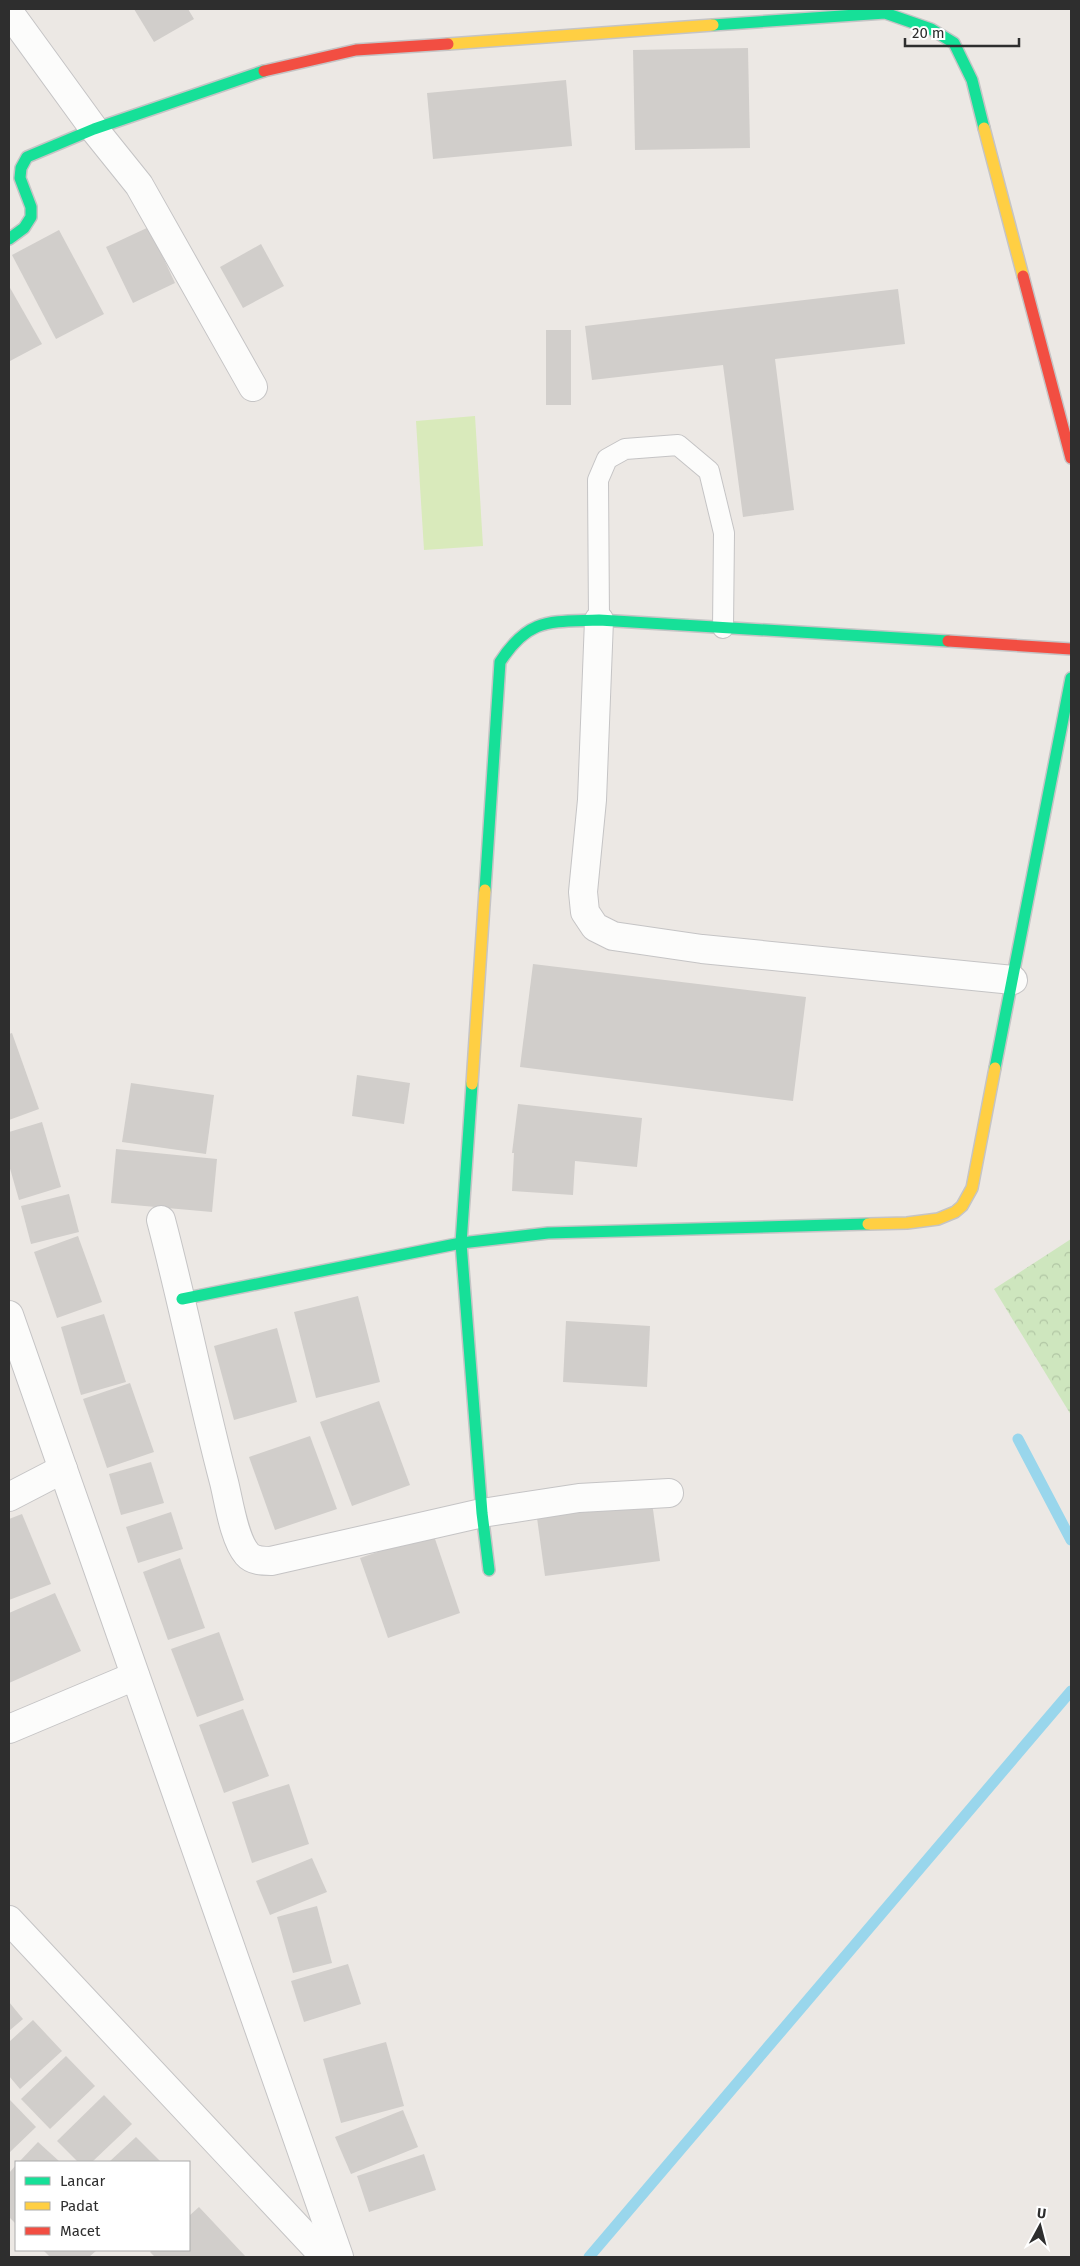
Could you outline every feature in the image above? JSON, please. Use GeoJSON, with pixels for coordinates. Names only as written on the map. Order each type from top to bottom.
{"type":"FeatureCollection","features":[{"type":"Feature","properties":{"kind":"street"},"geometry":{"type":"LineString","coordinates":[[9,12],[94,129],[139,185],[253,387]]}},
{"type":"Feature","properties":{"kind":"street"},"geometry":{"type":"LineString","coordinates":[[9,239],[29,224],[31,218],[32,211],[19,176],[20,165],[28,157],[94,129],[258,73],[356,50],[886,13],[931,28],[954,43],[972,80],[1070,443]]}},
{"type":"Feature","properties":{"kind":"street"},"geometry":{"type":"LineString","coordinates":[[599,620],[592,800],[583,892],[585,912],[594,927],[612,936],[702,949],[1013,980]]}},
{"type":"Feature","properties":{"kind":"street"},"geometry":{"type":"LineString","coordinates":[[489,1570],[482,1513],[460,1243],[500,662],[512,644],[527,630],[556,623],[599,620],[1071,650]]}},
{"type":"Feature","properties":{"kind":"street"},"geometry":{"type":"LineString","coordinates":[[182,1299],[460,1243],[548,1233],[907,1223],[946,1217],[966,1203],[972,1188],[1071,678]]}},
{"type":"Feature","properties":{"kind":"street"},"geometry":{"type":"LineString","coordinates":[[161,1220],[182,1299],[207,1416],[237,1533],[248,1556],[259,1561],[271,1562],[482,1513],[579,1498],[669,1494]]}},
{"type":"Feature","properties":{"kind":"street"},"geometry":{"type":"LineString","coordinates":[[9,1315],[339,2257]]}},
{"type":"Feature","properties":{"kind":"street"},"geometry":{"type":"LineString","coordinates":[[9,1497],[63,1469]]}},
{"type":"Feature","properties":{"kind":"street"},"geometry":{"type":"LineString","coordinates":[[9,1729],[135,1676]]}},
{"type":"Feature","properties":{"kind":"street"},"geometry":{"type":"LineString","coordinates":[[9,1920],[325,2257]]}},
{"type":"Feature","properties":{"kind":"lane"},"geometry":{"type":"LineString","coordinates":[[599,620],[598,480],[607,459],[625,449],[678,445],[709,471],[724,533],[723,628]]}},
{"type":"Feature","properties":{"kind":"green space"},"geometry":{"type":"Polygon","coordinates":[[[475,416],[483,546],[424,550],[416,421],[475,416]]]}},
{"type":"Feature","properties":{"kind":"green space"},"geometry":{"type":"Polygon","coordinates":[[[1071,1239],[1071,1415],[994,1289],[1071,1239]]]}},
{"type":"Feature","properties":{"kind":"building"},"geometry":{"type":"Polygon","coordinates":[[[134,9],[188,9],[194,19],[154,42],[134,9]]]}},
{"type":"Feature","properties":{"kind":"building"},"geometry":{"type":"Polygon","coordinates":[[[748,48],[750,148],[635,150],[633,50],[748,48]]]}},
{"type":"Feature","properties":{"kind":"building"},"geometry":{"type":"Polygon","coordinates":[[[566,80],[572,146],[433,159],[427,93],[566,80]]]}},
{"type":"Feature","properties":{"kind":"building"},"geometry":{"type":"Polygon","coordinates":[[[149,227],[175,283],[133,303],[106,247],[149,227]]]}},
{"type":"Feature","properties":{"kind":"building"},"geometry":{"type":"Polygon","coordinates":[[[59,230],[104,314],[56,339],[12,255],[59,230]]]}},
{"type":"Feature","properties":{"kind":"building"},"geometry":{"type":"Polygon","coordinates":[[[261,244],[284,286],[243,308],[220,267],[261,244]]]}},
{"type":"Feature","properties":{"kind":"building"},"geometry":{"type":"Polygon","coordinates":[[[9,286],[42,344],[10,361],[9,359],[9,286]]]}},
{"type":"Feature","properties":{"kind":"building"},"geometry":{"type":"Polygon","coordinates":[[[898,289],[905,344],[775,359],[794,510],[743,517],[723,365],[592,380],[585,326],[898,289]]]}},
{"type":"Feature","properties":{"kind":"building"},"geometry":{"type":"Polygon","coordinates":[[[546,330],[571,330],[571,405],[546,405],[546,330]]]}},
{"type":"Feature","properties":{"kind":"building"},"geometry":{"type":"Polygon","coordinates":[[[533,964],[806,997],[793,1101],[520,1067],[533,964]]]}},
{"type":"Feature","properties":{"kind":"building"},"geometry":{"type":"Polygon","coordinates":[[[12,1033],[39,1109],[9,1120],[9,1034],[12,1033]]]}},
{"type":"Feature","properties":{"kind":"building"},"geometry":{"type":"Polygon","coordinates":[[[357,1075],[410,1083],[404,1124],[352,1116],[357,1075]]]}},
{"type":"Feature","properties":{"kind":"building"},"geometry":{"type":"Polygon","coordinates":[[[131,1083],[214,1095],[206,1154],[122,1142],[131,1083]]]}},
{"type":"Feature","properties":{"kind":"building"},"geometry":{"type":"Polygon","coordinates":[[[518,1104],[642,1118],[637,1167],[575,1161],[573,1195],[512,1191],[514,1153],[512,1153],[518,1104]]]}},
{"type":"Feature","properties":{"kind":"building"},"geometry":{"type":"Polygon","coordinates":[[[42,1122],[61,1187],[19,1200],[9,1165],[9,1132],[42,1122]]]}},
{"type":"Feature","properties":{"kind":"building"},"geometry":{"type":"Polygon","coordinates":[[[116,1149],[217,1159],[212,1212],[111,1203],[116,1149]]]}},
{"type":"Feature","properties":{"kind":"building"},"geometry":{"type":"Polygon","coordinates":[[[69,1194],[79,1232],[31,1244],[21,1206],[69,1194]]]}},
{"type":"Feature","properties":{"kind":"building"},"geometry":{"type":"Polygon","coordinates":[[[78,1236],[102,1302],[57,1318],[34,1252],[78,1236]]]}},
{"type":"Feature","properties":{"kind":"building"},"geometry":{"type":"Polygon","coordinates":[[[358,1296],[380,1382],[316,1398],[294,1312],[358,1296]]]}},
{"type":"Feature","properties":{"kind":"building"},"geometry":{"type":"Polygon","coordinates":[[[104,1314],[126,1382],[81,1395],[61,1327],[104,1314]]]}},
{"type":"Feature","properties":{"kind":"building"},"geometry":{"type":"Polygon","coordinates":[[[566,1321],[650,1326],[647,1387],[563,1382],[566,1321]]]}},
{"type":"Feature","properties":{"kind":"building"},"geometry":{"type":"Polygon","coordinates":[[[277,1328],[297,1402],[234,1420],[214,1346],[277,1328]]]}},
{"type":"Feature","properties":{"kind":"building"},"geometry":{"type":"Polygon","coordinates":[[[130,1383],[154,1452],[107,1468],[83,1399],[130,1383]]]}},
{"type":"Feature","properties":{"kind":"building"},"geometry":{"type":"Polygon","coordinates":[[[379,1401],[410,1485],[352,1506],[320,1422],[379,1401]]]}},
{"type":"Feature","properties":{"kind":"building"},"geometry":{"type":"Polygon","coordinates":[[[310,1436],[337,1509],[275,1530],[249,1457],[310,1436]]]}},
{"type":"Feature","properties":{"kind":"building"},"geometry":{"type":"Polygon","coordinates":[[[151,1462],[164,1503],[121,1515],[109,1474],[151,1462]]]}},
{"type":"Feature","properties":{"kind":"building"},"geometry":{"type":"Polygon","coordinates":[[[652,1502],[660,1561],[545,1576],[537,1518],[652,1502]]]}},
{"type":"Feature","properties":{"kind":"building"},"geometry":{"type":"Polygon","coordinates":[[[171,1512],[183,1549],[138,1563],[126,1527],[171,1512]]]}},
{"type":"Feature","properties":{"kind":"building"},"geometry":{"type":"Polygon","coordinates":[[[22,1514],[51,1584],[9,1600],[9,1519],[22,1514]]]}},
{"type":"Feature","properties":{"kind":"building"},"geometry":{"type":"Polygon","coordinates":[[[433,1533],[460,1613],[388,1638],[360,1558],[433,1533]]]}},
{"type":"Feature","properties":{"kind":"building"},"geometry":{"type":"Polygon","coordinates":[[[180,1558],[205,1628],[168,1640],[143,1572],[180,1558]]]}},
{"type":"Feature","properties":{"kind":"building"},"geometry":{"type":"Polygon","coordinates":[[[55,1593],[81,1651],[9,1683],[9,1613],[55,1593]]]}},
{"type":"Feature","properties":{"kind":"building"},"geometry":{"type":"Polygon","coordinates":[[[219,1632],[244,1700],[197,1717],[171,1649],[219,1632]]]}},
{"type":"Feature","properties":{"kind":"building"},"geometry":{"type":"Polygon","coordinates":[[[243,1709],[269,1776],[224,1793],[199,1725],[243,1709]]]}},
{"type":"Feature","properties":{"kind":"building"},"geometry":{"type":"Polygon","coordinates":[[[289,1784],[309,1844],[252,1863],[232,1802],[289,1784]]]}},
{"type":"Feature","properties":{"kind":"building"},"geometry":{"type":"Polygon","coordinates":[[[312,1858],[327,1892],[270,1915],[256,1881],[312,1858]]]}},
{"type":"Feature","properties":{"kind":"building"},"geometry":{"type":"Polygon","coordinates":[[[317,1906],[332,1963],[293,1973],[277,1917],[317,1906]]]}},
{"type":"Feature","properties":{"kind":"building"},"geometry":{"type":"Polygon","coordinates":[[[348,1964],[361,2004],[304,2022],[291,1981],[348,1964]]]}},
{"type":"Feature","properties":{"kind":"building"},"geometry":{"type":"Polygon","coordinates":[[[9,2002],[23,2019],[9,2031],[9,2002]]]}},
{"type":"Feature","properties":{"kind":"building"},"geometry":{"type":"Polygon","coordinates":[[[33,2020],[62,2051],[20,2089],[9,2076],[9,2042],[33,2020]]]}},
{"type":"Feature","properties":{"kind":"building"},"geometry":{"type":"Polygon","coordinates":[[[386,2042],[404,2106],[341,2123],[323,2059],[386,2042]]]}},
{"type":"Feature","properties":{"kind":"building"},"geometry":{"type":"Polygon","coordinates":[[[66,2056],[95,2086],[50,2129],[21,2099],[66,2056]]]}},
{"type":"Feature","properties":{"kind":"building"},"geometry":{"type":"Polygon","coordinates":[[[104,2095],[132,2124],[93,2161],[77,2161],[57,2141],[104,2095]]]}},
{"type":"Feature","properties":{"kind":"building"},"geometry":{"type":"Polygon","coordinates":[[[9,2099],[36,2127],[9,2153],[9,2099]]]}},
{"type":"Feature","properties":{"kind":"building"},"geometry":{"type":"Polygon","coordinates":[[[403,2110],[418,2147],[351,2174],[335,2137],[403,2110]]]}},
{"type":"Feature","properties":{"kind":"building"},"geometry":{"type":"Polygon","coordinates":[[[136,2137],[160,2161],[110,2161],[136,2137]]]}},
{"type":"Feature","properties":{"kind":"building"},"geometry":{"type":"Polygon","coordinates":[[[38,2142],[59,2161],[20,2161],[38,2142]]]}},
{"type":"Feature","properties":{"kind":"building"},"geometry":{"type":"Polygon","coordinates":[[[424,2154],[436,2190],[369,2212],[357,2176],[424,2154]]]}},
{"type":"Feature","properties":{"kind":"building"},"geometry":{"type":"Polygon","coordinates":[[[15,2166],[15,2223],[9,2217],[9,2173],[15,2166]]]}},
{"type":"Feature","properties":{"kind":"building"},"geometry":{"type":"Polygon","coordinates":[[[199,2207],[246,2257],[155,2257],[151,2251],[190,2251],[190,2215],[199,2207]]]}},
{"type":"Feature","properties":{"kind":"building"},"geometry":{"type":"Polygon","coordinates":[[[44,2251],[96,2251],[89,2257],[50,2257],[44,2251]]]}},
{"type":"Feature","properties":{"kind":"waterway"},"geometry":{"type":"LineString","coordinates":[[1018,1439],[1071,1540]]}},
{"type":"Feature","properties":{"kind":"waterway"},"geometry":{"type":"LineString","coordinates":[[589,2257],[1071,1691]]}},
{"type":"Feature","properties":{"kind":"traffic: fast"},"geometry":{"type":"LineString","coordinates":[[713,25],[885,13],[931,29],[954,43],[972,80],[984,128]]}},
{"type":"Feature","properties":{"kind":"traffic: fast"},"geometry":{"type":"LineString","coordinates":[[9,239],[24,228],[31,217],[31,207],[20,178],[21,168],[27,157],[94,129],[264,71]]}},
{"type":"Feature","properties":{"kind":"traffic: fast"},"geometry":{"type":"LineString","coordinates":[[485,890],[500,662],[511,647],[531,629],[554,622],[599,620],[948,641]]}},
{"type":"Feature","properties":{"kind":"traffic: fast"},"geometry":{"type":"LineString","coordinates":[[995,1068],[1071,678]]}},
{"type":"Feature","properties":{"kind":"traffic: fast"},"geometry":{"type":"LineString","coordinates":[[472,1084],[461,1243],[482,1513],[489,1570]]}},
{"type":"Feature","properties":{"kind":"traffic: fast"},"geometry":{"type":"LineString","coordinates":[[182,1299],[461,1243],[548,1233],[868,1224]]}},
{"type":"Feature","properties":{"kind":"traffic: slow"},"geometry":{"type":"LineString","coordinates":[[448,44],[713,25]]}},
{"type":"Feature","properties":{"kind":"traffic: slow"},"geometry":{"type":"LineString","coordinates":[[984,128],[1023,276]]}},
{"type":"Feature","properties":{"kind":"traffic: slow"},"geometry":{"type":"LineString","coordinates":[[472,1084],[485,890]]}},
{"type":"Feature","properties":{"kind":"traffic: slow"},"geometry":{"type":"LineString","coordinates":[[868,1224],[907,1223],[938,1219],[955,1212],[962,1206],[972,1188],[995,1068]]}},
{"type":"Feature","properties":{"kind":"traffic: jam"},"geometry":{"type":"LineString","coordinates":[[264,71],[356,50],[448,44]]}},
{"type":"Feature","properties":{"kind":"traffic: jam"},"geometry":{"type":"LineString","coordinates":[[1023,276],[1071,458]]}},
{"type":"Feature","properties":{"kind":"traffic: jam"},"geometry":{"type":"LineString","coordinates":[[948,641],[1071,649]]}}]}
